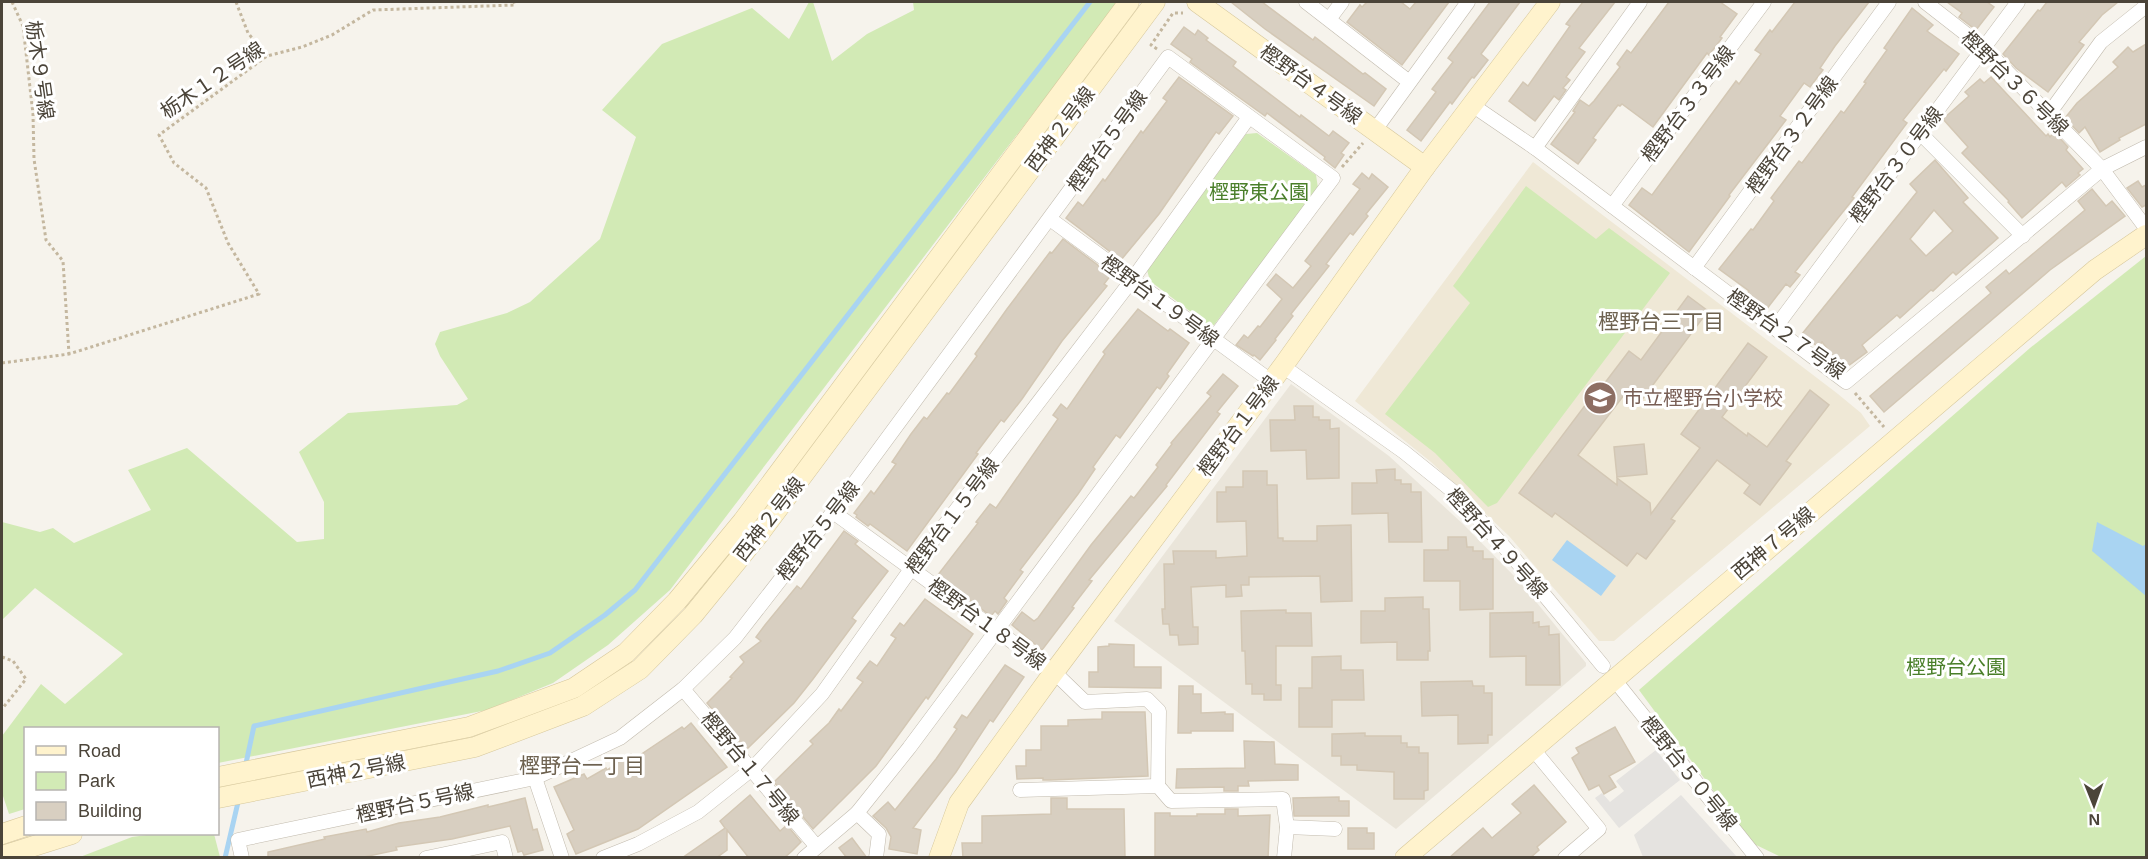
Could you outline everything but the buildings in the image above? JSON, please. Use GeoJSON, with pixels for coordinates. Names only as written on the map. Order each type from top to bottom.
{"type":"FeatureCollection","features":[{"type":"Feature","properties":{"kind":"street","name":"西神２号線"},"geometry":{"type":"LineString","coordinates":[[219,777],[469,727],[574,688],[626,653],[677,601],[743,521],[1129,2]]}},
{"type":"Feature","properties":{"kind":"street","name":"西神２号線"},"geometry":{"type":"LineString","coordinates":[[219,798],[475,747],[583,706],[640,669],[693,615],[759,534],[1155,2]]}},
{"type":"Feature","properties":{"kind":"street","name":"樫野台４号線"},"geometry":{"type":"LineString","coordinates":[[1197,2],[1425,167]]}},
{"type":"Feature","properties":{"kind":"street"},"geometry":{"type":"LineString","coordinates":[[1306,2],[1330,18],[1408,81]]}},
{"type":"Feature","properties":{"kind":"street"},"geometry":{"type":"LineString","coordinates":[[1330,18],[1342,2]]}},
{"type":"Feature","properties":{"kind":"street"},"geometry":{"type":"LineString","coordinates":[[1375,130],[1408,81],[1468,2]]}},
{"type":"Feature","properties":{"kind":"street","name":"樫野台１号線"},"geometry":{"type":"LineString","coordinates":[[939,858],[959,802],[1425,167],[1550,2]]}},
{"type":"Feature","properties":{"kind":"street"},"geometry":{"type":"LineString","coordinates":[[1535,148],[1640,2]]}},
{"type":"Feature","properties":{"kind":"street","name":"樫野台３３号線"},"geometry":{"type":"LineString","coordinates":[[1612,206],[1764,2]]}},
{"type":"Feature","properties":{"kind":"street","name":"樫野台３２号線"},"geometry":{"type":"LineString","coordinates":[[1694,268],[1889,2]]}},
{"type":"Feature","properties":{"kind":"street","name":"樫野台３６号線"},"geometry":{"type":"LineString","coordinates":[[1925,2],[1984,48],[2102,170],[2146,228]]}},
{"type":"Feature","properties":{"kind":"street","name":"樫野台３０号線"},"geometry":{"type":"LineString","coordinates":[[1774,328],[2018,2]]}},
{"type":"Feature","properties":{"kind":"street"},"geometry":{"type":"LineString","coordinates":[[2048,115],[2101,42],[2146,6]]}},
{"type":"Feature","properties":{"kind":"street"},"geometry":{"type":"LineString","coordinates":[[804,858],[856,813],[909,748],[1333,178],[1168,57]]}},
{"type":"Feature","properties":{"kind":"street","name":"樫野台５号線"},"geometry":{"type":"LineString","coordinates":[[242,858],[238,840],[536,778],[620,738],[683,689],[735,638],[833,512],[1168,57]]}},
{"type":"Feature","properties":{"kind":"street","name":"樫野台２７号線"},"geometry":{"type":"LineString","coordinates":[[1472,105],[1535,148],[1846,382],[2102,170],[2146,147]]}},
{"type":"Feature","properties":{"kind":"street","name":"樫野台１５号線"},"geometry":{"type":"LineString","coordinates":[[603,858],[638,844],[698,812],[752,769],[822,694],[911,569],[1132,280],[1249,117]]}},
{"type":"Feature","properties":{"kind":"street"},"geometry":{"type":"LineString","coordinates":[[1920,133],[2023,236]]}},
{"type":"Feature","properties":{"kind":"street","name":"樫野台１９号線"},"geometry":{"type":"LineString","coordinates":[[1050,219],[1270,381]]}},
{"type":"Feature","properties":{"kind":"street","name":"西神７号線"},"geometry":{"type":"LineString","coordinates":[[1405,858],[2095,270],[2146,235]]}},
{"type":"Feature","properties":{"kind":"street","name":"樫野台４９号線"},"geometry":{"type":"LineString","coordinates":[[1291,372],[1404,453],[1455,493],[1508,551],[1603,666]]}},
{"type":"Feature","properties":{"kind":"street","name":"樫野台１８号線"},"geometry":{"type":"LineString","coordinates":[[833,512],[1054,672],[1085,702],[1147,699],[1159,711],[1158,786]]}},
{"type":"Feature","properties":{"kind":"street","name":"樫野台５０号線"},"geometry":{"type":"LineString","coordinates":[[1621,688],[1757,858]]}},
{"type":"Feature","properties":{"kind":"street","name":"樫野台１７号線"},"geometry":{"type":"LineString","coordinates":[[683,689],[818,847]]}},
{"type":"Feature","properties":{"kind":"street"},"geometry":{"type":"LineString","coordinates":[[1532,748],[1599,829],[1565,858]]}},
{"type":"Feature","properties":{"kind":"street"},"geometry":{"type":"LineString","coordinates":[[536,778],[562,858]]}},
{"type":"Feature","properties":{"kind":"street"},"geometry":{"type":"LineString","coordinates":[[1020,790],[1158,786],[1171,801],[1283,799],[1287,827],[1284,858]]}},
{"type":"Feature","properties":{"kind":"street"},"geometry":{"type":"LineString","coordinates":[[856,813],[879,834],[876,858]]}},
{"type":"Feature","properties":{"kind":"street"},"geometry":{"type":"LineString","coordinates":[[2,834],[24,827]]}},
{"type":"Feature","properties":{"kind":"street"},"geometry":{"type":"LineString","coordinates":[[1287,827],[1335,829]]}},
{"type":"Feature","properties":{"kind":"street"},"geometry":{"type":"LineString","coordinates":[[2,856],[69,835]]}},
{"type":"Feature","properties":{"kind":"street"},"geometry":{"type":"LineString","coordinates":[[426,858],[502,842],[506,858]]}},
{"type":"Feature","properties":{"kind":"path","name":"栃木９号線"},"geometry":{"type":"LineString","coordinates":[[12,2],[23,26],[33,114],[34,159],[46,240],[63,261],[69,354]]}},
{"type":"Feature","properties":{"kind":"path"},"geometry":{"type":"LineString","coordinates":[[236,2],[248,33],[267,56]]}},
{"type":"Feature","properties":{"kind":"path"},"geometry":{"type":"LineString","coordinates":[[1168,57],[1151,45],[1173,13],[1189,12],[1197,2]]}},
{"type":"Feature","properties":{"kind":"path","name":"栃木１２号線"},"geometry":{"type":"LineString","coordinates":[[2,363],[69,354],[259,294],[228,243],[206,188],[174,163],[159,135],[267,56],[302,47],[332,35],[373,10],[514,3]]}},
{"type":"Feature","properties":{"kind":"path"},"geometry":{"type":"LineString","coordinates":[[1333,178],[1375,130]]}},
{"type":"Feature","properties":{"kind":"path"},"geometry":{"type":"LineString","coordinates":[[1846,382],[1895,440]]}},
{"type":"Feature","properties":{"kind":"path"},"geometry":{"type":"LineString","coordinates":[[2,657],[13,661],[26,679],[2,709]]}},
{"type":"Feature","properties":{"kind":"shaded area","name":"市立樫野台小学校"},"geometry":{"type":"Polygon","coordinates":[[[1533,162],[1838,394],[1861,413],[1870,426],[1614,641],[1599,641],[1509,536],[1431,462],[1355,401],[1533,162]]]}},
{"type":"Feature","properties":{"kind":"shaded area"},"geometry":{"type":"Polygon","coordinates":[[[1291,384],[1389,456],[1463,524],[1519,581],[1586,663],[1586,666],[1396,829],[1114,621],[1291,384]]]}},
{"type":"Feature","properties":{"kind":"shaded area"},"geometry":{"type":"Polygon","coordinates":[[[1656,750],[1680,780],[1619,828],[1595,798],[1602,793],[1610,802],[1624,791],[1616,781],[1656,750]]]}},
{"type":"Feature","properties":{"kind":"shaded area"},"geometry":{"type":"Polygon","coordinates":[[[1681,795],[1737,857],[1643,857],[1634,835],[1681,795]]]}},
{"type":"Feature","properties":{"kind":"green space"},"geometry":{"type":"Polygon","coordinates":[[[809,2],[813,2],[832,61],[867,34],[914,10],[913,2],[1118,2],[670,590],[608,645],[553,683],[487,710],[219,763],[219,727],[24,727],[24,809],[9,814],[2,793],[2,736],[41,684],[65,704],[123,654],[35,588],[2,620],[2,522],[40,532],[53,528],[74,543],[151,510],[128,470],[187,448],[297,542],[324,539],[324,502],[299,452],[348,413],[457,405],[468,399],[440,356],[435,344],[440,332],[507,313],[530,302],[600,239],[636,137],[602,110],[662,44],[752,8],[789,39],[809,2]]]}},
{"type":"Feature","properties":{"kind":"green space","name":"樫野東公園"},"geometry":{"type":"Polygon","coordinates":[[[1257,133],[1316,175],[1318,188],[1214,325],[1208,325],[1150,281],[1147,270],[1246,134],[1257,133]]]}},
{"type":"Feature","properties":{"kind":"green space"},"geometry":{"type":"Polygon","coordinates":[[[1526,186],[1596,239],[1609,228],[1670,273],[1497,503],[1488,507],[1435,453],[1385,414],[1470,303],[1453,286],[1526,186]]]}},
{"type":"Feature","properties":{"kind":"green space","name":"樫野台公園"},"geometry":{"type":"Polygon","coordinates":[[[2146,256],[2146,857],[1781,857],[1752,843],[1639,690],[2030,348],[2146,256]]]}},
{"type":"Feature","properties":{"kind":"green space"},"geometry":{"type":"Polygon","coordinates":[[[214,835],[220,857],[80,857],[132,837],[214,835]]]}},
{"type":"Feature","properties":{"kind":"water"},"geometry":{"type":"Polygon","coordinates":[[[2097,522],[2143,546],[2146,544],[2146,596],[2092,551],[2097,522]]]}},
{"type":"Feature","properties":{"kind":"water"},"geometry":{"type":"Polygon","coordinates":[[[1567,540],[1616,576],[1601,596],[1552,560],[1567,540]]]}},
{"type":"Feature","properties":{"kind":"waterway"},"geometry":{"type":"LineString","coordinates":[[245,768],[254,726],[498,671],[550,653],[605,615],[635,590],[1090,2]]}},
{"type":"Feature","properties":{"kind":"waterway"},"geometry":{"type":"LineString","coordinates":[[225,858],[239,798]]}},
{"type":"Feature","properties":{"kind":"place","name":"市立樫野台小学校"},"geometry":{"type":"Point","coordinates":[1600,398]}},
{"type":"Feature","properties":{"kind":"district","name":"樫野台三丁目"},"geometry":{"type":"Point","coordinates":[1661,321]}},
{"type":"Feature","properties":{"kind":"district","name":"樫野台一丁目"},"geometry":{"type":"Point","coordinates":[582,765]}}]}
